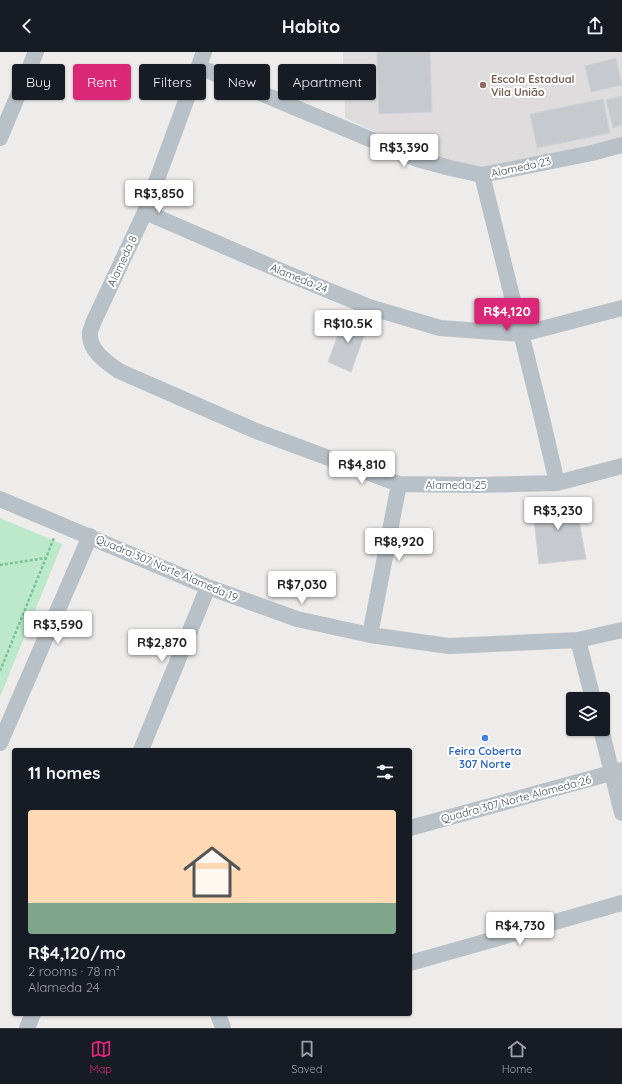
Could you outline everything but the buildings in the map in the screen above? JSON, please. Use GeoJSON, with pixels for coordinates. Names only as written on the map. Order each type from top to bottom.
{"type":"FeatureCollection","features":[{"type":"Feature","properties":{"kind":"street"},"geometry":{"type":"LineString","coordinates":[[0,138],[36,52]]}},
{"type":"Feature","properties":{"kind":"street","name":"Alameda 23"},"geometry":{"type":"LineString","coordinates":[[202,59],[417,159],[482,175],[592,153],[622,145]]}},
{"type":"Feature","properties":{"kind":"street","name":"Alameda 8"},"geometry":{"type":"LineString","coordinates":[[119,371],[108,364],[98,354],[92,346],[90,334],[93,323],[145,212],[202,59]]}},
{"type":"Feature","properties":{"kind":"street"},"geometry":{"type":"LineString","coordinates":[[482,175],[522,334],[557,483]]}},
{"type":"Feature","properties":{"kind":"street","name":"Alameda 24"},"geometry":{"type":"LineString","coordinates":[[145,212],[286,273],[369,306],[440,328],[522,334],[622,308]]}},
{"type":"Feature","properties":{"kind":"street","name":"Alameda 25"},"geometry":{"type":"LineString","coordinates":[[119,371],[256,431],[399,484],[476,485],[557,483],[622,466]]}},
{"type":"Feature","properties":{"kind":"street"},"geometry":{"type":"LineString","coordinates":[[370,635],[399,484]]}},
{"type":"Feature","properties":{"kind":"street","name":"Quadra 307 Norte Alameda 19"},"geometry":{"type":"LineString","coordinates":[[0,498],[208,587],[297,619],[370,635],[449,646],[578,640],[622,630]]}},
{"type":"Feature","properties":{"kind":"street"},"geometry":{"type":"LineString","coordinates":[[0,743],[90,536]]}},
{"type":"Feature","properties":{"kind":"street"},"geometry":{"type":"LineString","coordinates":[[142,748],[208,587]]}},
{"type":"Feature","properties":{"kind":"street"},"geometry":{"type":"LineString","coordinates":[[578,640],[591,692]]}},
{"type":"Feature","properties":{"kind":"street"},"geometry":{"type":"LineString","coordinates":[[604,736],[617,771],[622,813]]}},
{"type":"Feature","properties":{"kind":"street","name":"Quadra 307 Norte Alameda 26"},"geometry":{"type":"LineString","coordinates":[[412,827],[617,771]]}},
{"type":"Feature","properties":{"kind":"street"},"geometry":{"type":"LineString","coordinates":[[412,961],[622,903]]}},
{"type":"Feature","properties":{"kind":"street"},"geometry":{"type":"LineString","coordinates":[[27,1028],[32,1016]]}},
{"type":"Feature","properties":{"kind":"street"},"geometry":{"type":"LineString","coordinates":[[219,1016],[223,1028]]}},
{"type":"Feature","properties":{"kind":"path"},"geometry":{"type":"LineString","coordinates":[[0,669],[56,533]]}},
{"type":"Feature","properties":{"kind":"path"},"geometry":{"type":"LineString","coordinates":[[0,565],[46,558]]}},
{"type":"Feature","properties":{"kind":"shaded area","name":"Escola Estadual Vila União"},"geometry":{"type":"Polygon","coordinates":[[[343,52],[622,52],[622,139],[481,168],[419,152],[345,118],[344,100],[376,100],[376,64],[343,64],[343,52]]]}},
{"type":"Feature","properties":{"kind":"green space"},"geometry":{"type":"Polygon","coordinates":[[[0,518],[62,544],[0,697],[0,518]]]}},
{"type":"Feature","properties":{"kind":"place","name":"Escola Estadual Vila União"},"geometry":{"type":"Point","coordinates":[483,85]}},
{"type":"Feature","properties":{"kind":"place","name":"Feira Coberta 307 Norte"},"geometry":{"type":"Point","coordinates":[485,738]}}]}
